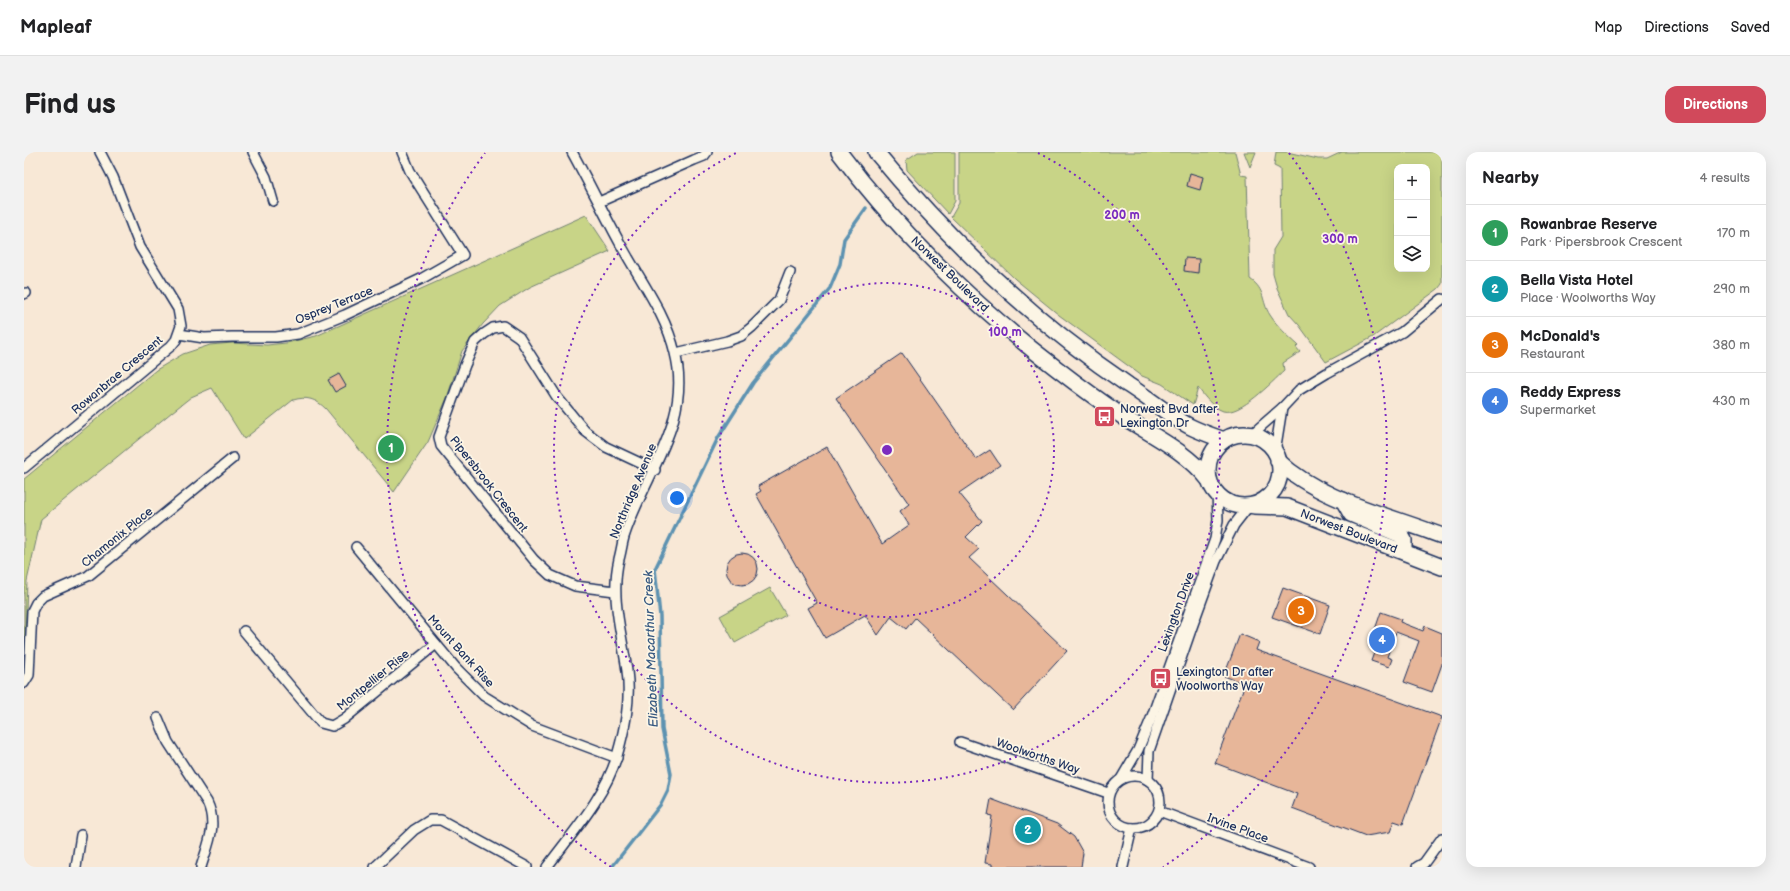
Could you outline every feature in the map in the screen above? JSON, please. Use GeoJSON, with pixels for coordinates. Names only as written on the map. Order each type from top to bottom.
{"type":"FeatureCollection","features":[{"type":"Feature","properties":{"kind":"main road","name":"Norwest Boulevard"},"geometry":{"type":"LineString","coordinates":[[839,152],[886,209],[951,276],[999,321],[1055,367],[1124,417],[1190,458],[1213,486]]}},
{"type":"Feature","properties":{"kind":"main road"},"geometry":{"type":"LineString","coordinates":[[876,152],[902,184],[979,266],[1019,303],[1110,373],[1190,426],[1224,440]]}},
{"type":"Feature","properties":{"kind":"main road"},"geometry":{"type":"LineString","coordinates":[[1276,456],[1280,470],[1277,485],[1270,495],[1251,506],[1232,503],[1213,486],[1208,466],[1210,456],[1224,440],[1239,435],[1251,435],[1269,445],[1276,456],[1290,472],[1302,480],[1343,500],[1442,536]]}},
{"type":"Feature","properties":{"kind":"main road"},"geometry":{"type":"LineString","coordinates":[[1343,500],[1351,514],[1401,535],[1404,540],[1404,552]]}},
{"type":"Feature","properties":{"kind":"main road","name":"Norwest Boulevard"},"geometry":{"type":"LineString","coordinates":[[1251,506],[1287,507],[1442,567]]}},
{"type":"Feature","properties":{"kind":"street","name":"Rowanbrae Crescent"},"geometry":{"type":"LineString","coordinates":[[24,468],[172,346],[179,334],[181,326],[178,309],[140,247],[113,177],[100,152]]}},
{"type":"Feature","properties":{"kind":"street"},"geometry":{"type":"LineString","coordinates":[[254,152],[266,178],[273,201]]}},
{"type":"Feature","properties":{"kind":"street","name":"Osprey Terrace"},"geometry":{"type":"LineString","coordinates":[[179,334],[204,338],[276,337],[298,334],[325,324],[421,279],[463,254],[410,171],[402,152]]}},
{"type":"Feature","properties":{"kind":"street","name":"Northridge Avenue"},"geometry":{"type":"LineString","coordinates":[[547,867],[593,804],[609,778],[617,758],[625,728],[629,703],[628,672],[616,612],[615,591],[618,564],[624,536],[666,444],[675,417],[678,385],[676,353],[666,329],[647,289],[621,245],[572,152]]}},
{"type":"Feature","properties":{"kind":"street"},"geometry":{"type":"LineString","coordinates":[[599,202],[704,156],[707,152]]}},
{"type":"Feature","properties":{"kind":"street"},"geometry":{"type":"LineString","coordinates":[[676,353],[727,342],[741,336],[752,328],[778,300],[790,272]]}},
{"type":"Feature","properties":{"kind":"street"},"geometry":{"type":"LineString","coordinates":[[1251,435],[1282,408],[1292,396],[1308,384],[1402,332],[1442,300]]}},
{"type":"Feature","properties":{"kind":"street","name":"Pipersbrook Crescent"},"geometry":{"type":"LineString","coordinates":[[615,591],[575,586],[550,575],[534,560],[441,446],[440,437],[465,365],[475,342],[493,328],[503,326],[519,337],[557,397],[585,431],[606,447],[655,470]]}},
{"type":"Feature","properties":{"kind":"street"},"geometry":{"type":"LineString","coordinates":[[1276,456],[1282,408]]}},
{"type":"Feature","properties":{"kind":"street","name":"Chamonix Place"},"geometry":{"type":"LineString","coordinates":[[24,683],[28,675],[32,611],[36,603],[51,592],[88,576],[233,458]]}},
{"type":"Feature","properties":{"kind":"street","name":"Lexington Drive"},"geometry":{"type":"LineString","coordinates":[[1121,779],[1138,750],[1151,719],[1215,539],[1218,520],[1213,486]]}},
{"type":"Feature","properties":{"kind":"street","name":"Lexington Drive"},"geometry":{"type":"LineString","coordinates":[[1148,780],[1149,751],[1216,560],[1234,525],[1251,506]]}},
{"type":"Feature","properties":{"kind":"street","name":"Mount Bank Rise"},"geometry":{"type":"LineString","coordinates":[[356,547],[436,644],[462,674],[484,696],[532,726],[617,758]]}},
{"type":"Feature","properties":{"kind":"street","name":"Montpellier Rise"},"geometry":{"type":"LineString","coordinates":[[244,631],[321,723],[332,726],[344,720],[436,644]]}},
{"type":"Feature","properties":{"kind":"street"},"geometry":{"type":"LineString","coordinates":[[158,718],[168,742],[212,812],[213,826],[201,867]]}},
{"type":"Feature","properties":{"kind":"street","name":"Woolworths Way"},"geometry":{"type":"LineString","coordinates":[[960,742],[1108,792]]}},
{"type":"Feature","properties":{"kind":"street"},"geometry":{"type":"LineString","coordinates":[[1132,775],[1148,780],[1156,787],[1160,797],[1160,805],[1159,811],[1150,823],[1141,827],[1132,828],[1122,826],[1113,818],[1107,806],[1108,792],[1115,782],[1121,779],[1132,775]]}},
{"type":"Feature","properties":{"kind":"street","name":"Irvine Place"},"geometry":{"type":"LineString","coordinates":[[1159,811],[1309,867]]}},
{"type":"Feature","properties":{"kind":"street"},"geometry":{"type":"LineString","coordinates":[[375,867],[414,830],[430,820],[441,820],[527,867]]}},
{"type":"Feature","properties":{"kind":"street"},"geometry":{"type":"LineString","coordinates":[[1123,867],[1132,828]]}},
{"type":"Feature","properties":{"kind":"street"},"geometry":{"type":"LineString","coordinates":[[76,867],[81,835]]}},
{"type":"Feature","properties":{"kind":"street"},"geometry":{"type":"LineString","coordinates":[[1417,867],[1424,863],[1442,838]]}},
{"type":"Feature","properties":{"kind":"green space"},"geometry":{"type":"Polygon","coordinates":[[[918,152],[955,152],[955,201],[948,214],[907,170],[906,160],[918,152]]]}},
{"type":"Feature","properties":{"kind":"green space"},"geometry":{"type":"Polygon","coordinates":[[[959,152],[1235,152],[1241,175],[1247,176],[1250,279],[1259,287],[1270,315],[1279,327],[1298,345],[1296,347],[1300,352],[1283,363],[1284,371],[1264,390],[1247,403],[1230,411],[1223,411],[1215,407],[1198,388],[1193,405],[1162,384],[1142,376],[1059,315],[1015,279],[951,217],[959,203],[959,152]]]}},
{"type":"Feature","properties":{"kind":"green space"},"geometry":{"type":"Polygon","coordinates":[[[1244,152],[1256,152],[1250,167],[1244,152]]]}},
{"type":"Feature","properties":{"kind":"green space"},"geometry":{"type":"Polygon","coordinates":[[[1276,152],[1287,152],[1318,159],[1327,159],[1342,152],[1442,152],[1442,284],[1438,289],[1373,337],[1326,362],[1299,325],[1289,314],[1277,288],[1273,274],[1273,250],[1281,237],[1280,169],[1274,166],[1276,152]]]}},
{"type":"Feature","properties":{"kind":"green space"},"geometry":{"type":"Polygon","coordinates":[[[586,215],[610,251],[530,287],[500,306],[483,324],[462,351],[447,398],[428,442],[394,492],[326,409],[311,399],[303,398],[293,400],[244,439],[212,388],[191,397],[172,412],[41,519],[27,581],[24,673],[24,479],[156,370],[183,354],[210,345],[232,343],[267,345],[286,343],[316,336],[586,215]]]}},
{"type":"Feature","properties":{"kind":"green space"},"geometry":{"type":"Polygon","coordinates":[[[770,588],[786,615],[735,643],[720,616],[770,588]]]}},
{"type":"Feature","properties":{"kind":"building"},"geometry":{"type":"Polygon","coordinates":[[[1190,173],[1203,177],[1200,190],[1187,186],[1190,173]]]}},
{"type":"Feature","properties":{"kind":"building"},"geometry":{"type":"Polygon","coordinates":[[[1185,258],[1199,259],[1198,273],[1184,271],[1185,258]]]}},
{"type":"Feature","properties":{"kind":"building"},"geometry":{"type":"Polygon","coordinates":[[[902,353],[976,459],[990,450],[1000,465],[959,493],[982,521],[966,537],[979,549],[969,558],[1067,651],[1013,710],[915,618],[906,629],[891,617],[878,635],[865,615],[825,638],[808,608],[817,603],[756,494],[761,491],[758,486],[827,447],[882,544],[909,525],[900,511],[909,504],[836,398],[902,353]]]}},
{"type":"Feature","properties":{"kind":"building"},"geometry":{"type":"Polygon","coordinates":[[[339,374],[346,386],[335,392],[328,380],[339,374]]]}},
{"type":"Feature","properties":{"kind":"building"},"geometry":{"type":"Polygon","coordinates":[[[742,553],[751,556],[755,560],[758,569],[755,578],[751,582],[742,585],[733,582],[729,578],[726,569],[729,560],[733,556],[742,553]]]}},
{"type":"Feature","properties":{"kind":"building"},"geometry":{"type":"Polygon","coordinates":[[[1283,588],[1330,605],[1320,634],[1272,617],[1283,588]]]}},
{"type":"Feature","properties":{"kind":"building"},"geometry":{"type":"Polygon","coordinates":[[[1381,612],[1401,619],[1400,622],[1423,631],[1425,626],[1442,633],[1442,664],[1432,692],[1404,682],[1419,641],[1396,632],[1387,657],[1392,659],[1389,667],[1371,661],[1375,650],[1369,647],[1381,612]]]}},
{"type":"Feature","properties":{"kind":"building"},"geometry":{"type":"Polygon","coordinates":[[[1240,634],[1259,642],[1256,650],[1442,717],[1403,824],[1394,821],[1390,832],[1366,836],[1292,808],[1297,794],[1215,763],[1245,684],[1224,676],[1240,634]]]}},
{"type":"Feature","properties":{"kind":"building"},"geometry":{"type":"Polygon","coordinates":[[[991,799],[1057,824],[1074,837],[1083,853],[1081,867],[992,867],[992,864],[985,863],[992,816],[988,815],[991,799]]]}},
{"type":"Feature","properties":{"kind":"waterway","name":"Elizabeth Macarthur Creek"},"geometry":{"type":"LineString","coordinates":[[612,867],[661,804],[668,790],[671,774],[662,729],[660,616],[655,569],[718,438],[753,383],[830,288],[840,264],[844,239],[866,208]]}},
{"type":"Feature","properties":{"kind":"place","name":"Norwest Bvd after Lexington Dr"},"geometry":{"type":"Point","coordinates":[1104,416]}},
{"type":"Feature","properties":{"kind":"place","name":"Rowanbrae Reserve"},"geometry":{"type":"Point","coordinates":[391,448]}},
{"type":"Feature","properties":{"kind":"place","name":"McDonald's"},"geometry":{"type":"Point","coordinates":[1301,611]}},
{"type":"Feature","properties":{"kind":"place","name":"Reddy Express"},"geometry":{"type":"Point","coordinates":[1382,640]}},
{"type":"Feature","properties":{"kind":"place","name":"Lexington Dr after Woolworths Way"},"geometry":{"type":"Point","coordinates":[1160,679]}},
{"type":"Feature","properties":{"kind":"place","name":"Bella Vista Hotel"},"geometry":{"type":"Point","coordinates":[1028,830]}}]}
